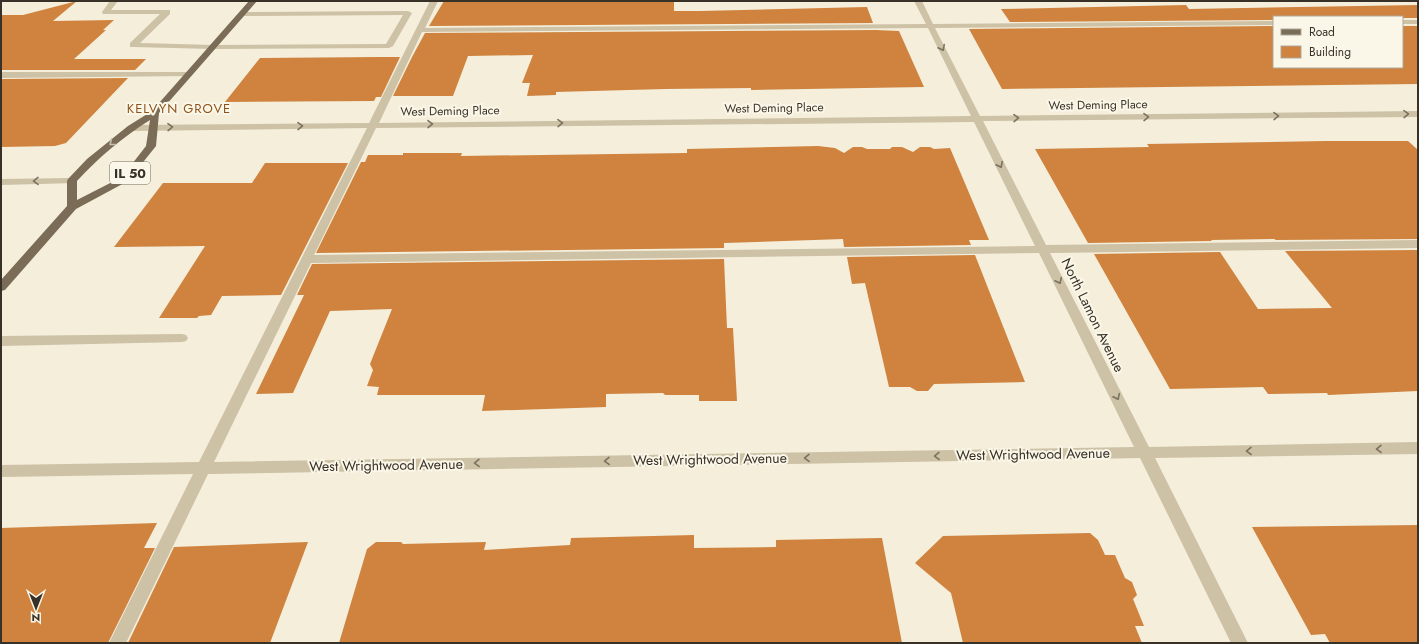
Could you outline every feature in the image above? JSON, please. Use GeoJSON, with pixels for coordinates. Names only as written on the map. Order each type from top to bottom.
{"type":"FeatureCollection","features":[{"type":"Feature","properties":{"kind":"main road","name":"IL 50"},"geometry":{"type":"LineString","coordinates":[[72,181],[90,161],[131,128],[155,113],[253,1]]}},
{"type":"Feature","properties":{"kind":"main road","name":"IL 50"},"geometry":{"type":"LineString","coordinates":[[1,287],[72,207],[125,179],[151,146],[155,113]]}},
{"type":"Feature","properties":{"kind":"main road"},"geometry":{"type":"LineString","coordinates":[[72,181],[72,207]]}},
{"type":"Feature","properties":{"kind":"street"},"geometry":{"type":"LineString","coordinates":[[114,1],[106,12],[167,12],[133,45],[212,47],[389,46],[408,13],[242,14]]}},
{"type":"Feature","properties":{"kind":"street"},"geometry":{"type":"LineString","coordinates":[[117,643],[434,1]]}},
{"type":"Feature","properties":{"kind":"street","name":"North Lamon Avenue"},"geometry":{"type":"LineString","coordinates":[[918,1],[1240,643]]}},
{"type":"Feature","properties":{"kind":"street"},"geometry":{"type":"LineString","coordinates":[[1403,22],[1418,22]]}},
{"type":"Feature","properties":{"kind":"street"},"geometry":{"type":"LineString","coordinates":[[420,30],[1273,23]]}},
{"type":"Feature","properties":{"kind":"street"},"geometry":{"type":"LineString","coordinates":[[1,75],[189,74]]}},
{"type":"Feature","properties":{"kind":"street","name":"West Deming Place"},"geometry":{"type":"LineString","coordinates":[[131,128],[1418,114]]}},
{"type":"Feature","properties":{"kind":"street"},"geometry":{"type":"LineString","coordinates":[[1,182],[72,181]]}},
{"type":"Feature","properties":{"kind":"street"},"geometry":{"type":"LineString","coordinates":[[307,259],[1418,244]]}},
{"type":"Feature","properties":{"kind":"street"},"geometry":{"type":"LineString","coordinates":[[1,341],[182,338]]}},
{"type":"Feature","properties":{"kind":"street","name":"West Wrightwood Avenue"},"geometry":{"type":"LineString","coordinates":[[1,471],[1418,448]]}},
{"type":"Feature","properties":{"kind":"building"},"geometry":{"type":"Polygon","coordinates":[[[77,1],[53,21],[114,20],[103,30],[106,30],[74,59],[146,59],[135,70],[1,70],[1,15],[23,15],[77,1]]]}},
{"type":"Feature","properties":{"kind":"building"},"geometry":{"type":"Polygon","coordinates":[[[444,1],[674,1],[674,11],[867,7],[873,23],[429,26],[444,1]]]}},
{"type":"Feature","properties":{"kind":"building"},"geometry":{"type":"Polygon","coordinates":[[[1186,5],[1189,9],[1418,5],[1418,18],[1403,18],[1403,16],[1273,16],[1273,20],[1010,22],[1001,9],[1186,5]]]}},
{"type":"Feature","properties":{"kind":"building"},"geometry":{"type":"Polygon","coordinates":[[[1273,26],[1273,68],[1403,68],[1403,26],[1418,26],[1418,84],[1002,89],[969,29],[1273,26]]]}},
{"type":"Feature","properties":{"kind":"building"},"geometry":{"type":"Polygon","coordinates":[[[899,31],[924,87],[751,90],[751,88],[665,89],[556,92],[556,95],[527,96],[530,83],[522,83],[533,55],[468,56],[453,96],[393,96],[425,33],[899,31]]]}},
{"type":"Feature","properties":{"kind":"building"},"geometry":{"type":"Polygon","coordinates":[[[400,57],[381,97],[376,97],[374,101],[225,102],[260,58],[400,57]]]}},
{"type":"Feature","properties":{"kind":"building"},"geometry":{"type":"Polygon","coordinates":[[[128,78],[66,143],[55,146],[1,147],[1,79],[128,78]]]}},
{"type":"Feature","properties":{"kind":"building"},"geometry":{"type":"Polygon","coordinates":[[[1408,141],[1418,150],[1418,239],[1274,239],[1088,243],[1035,149],[1149,147],[1147,144],[1408,141]]]}},
{"type":"Feature","properties":{"kind":"building"},"geometry":{"type":"Polygon","coordinates":[[[818,146],[835,148],[844,153],[853,147],[862,147],[867,149],[890,149],[892,147],[902,147],[913,152],[920,147],[930,147],[934,149],[950,148],[989,240],[969,240],[971,245],[844,247],[843,239],[724,243],[724,248],[316,253],[361,162],[365,162],[368,155],[403,155],[403,153],[462,153],[461,156],[687,153],[687,149],[818,146]]]}},
{"type":"Feature","properties":{"kind":"building"},"geometry":{"type":"Polygon","coordinates":[[[265,163],[348,163],[281,295],[222,296],[211,315],[199,316],[197,318],[159,318],[205,246],[114,247],[163,183],[252,183],[265,163]]]}},
{"type":"Feature","properties":{"kind":"building"},"geometry":{"type":"Polygon","coordinates":[[[1418,250],[1418,391],[1328,395],[1327,393],[1268,394],[1263,387],[1170,389],[1094,254],[1220,252],[1258,309],[1332,308],[1285,251],[1418,250]]]}},
{"type":"Feature","properties":{"kind":"building"},"geometry":{"type":"Polygon","coordinates":[[[975,255],[1025,382],[934,384],[928,391],[917,391],[910,387],[889,387],[865,283],[852,284],[847,257],[975,255]]]}},
{"type":"Feature","properties":{"kind":"building"},"geometry":{"type":"Polygon","coordinates":[[[724,259],[727,328],[733,328],[737,401],[699,401],[699,395],[665,395],[663,393],[606,394],[606,407],[482,411],[485,395],[377,395],[379,387],[367,386],[373,370],[370,364],[392,309],[330,311],[293,393],[256,394],[304,295],[297,295],[312,264],[724,259]]]}},
{"type":"Feature","properties":{"kind":"building"},"geometry":{"type":"Polygon","coordinates":[[[157,523],[144,548],[155,548],[108,643],[1,643],[1,528],[157,523]]]}},
{"type":"Feature","properties":{"kind":"building"},"geometry":{"type":"Polygon","coordinates":[[[1418,525],[1418,643],[1330,643],[1325,634],[1311,635],[1252,527],[1418,525]]]}},
{"type":"Feature","properties":{"kind":"building"},"geometry":{"type":"Polygon","coordinates":[[[1090,533],[1098,540],[1105,555],[1115,555],[1125,578],[1132,582],[1137,595],[1133,599],[1144,626],[1135,626],[1142,643],[963,643],[951,593],[915,563],[943,536],[1090,533]]]}},
{"type":"Feature","properties":{"kind":"building"},"geometry":{"type":"Polygon","coordinates":[[[694,535],[694,548],[776,547],[776,540],[882,538],[902,643],[339,643],[367,549],[376,542],[401,542],[403,544],[486,542],[484,550],[570,545],[571,538],[694,535]]]}},
{"type":"Feature","properties":{"kind":"building"},"geometry":{"type":"Polygon","coordinates":[[[308,542],[270,643],[128,643],[174,547],[308,542]]]}},
{"type":"Feature","properties":{"kind":"district","name":"KELVYN GROVE"},"geometry":{"type":"Point","coordinates":[179,108]}}]}
